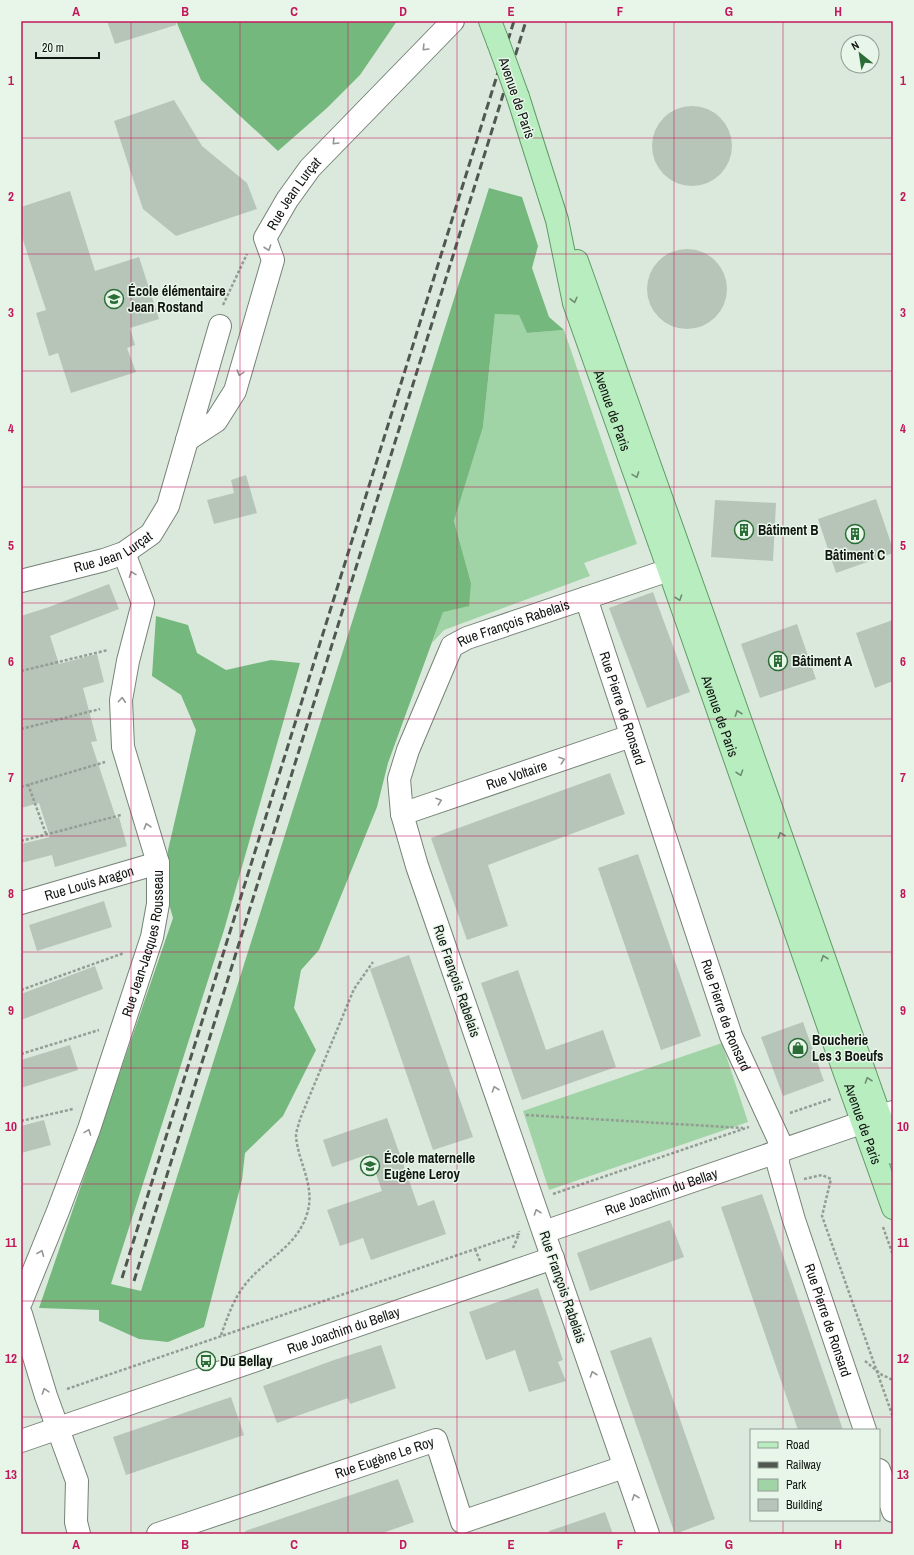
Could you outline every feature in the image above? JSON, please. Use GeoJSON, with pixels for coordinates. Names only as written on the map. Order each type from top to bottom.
{"type":"FeatureCollection","features":[{"type":"Feature","properties":{"kind":"main road","name":"Avenue de Paris"},"geometry":{"type":"LineString","coordinates":[[490,21],[518,97],[557,220],[574,303],[670,570],[893,1153]]}},
{"type":"Feature","properties":{"kind":"main road","name":"Avenue de Paris"},"geometry":{"type":"LineString","coordinates":[[557,220],[584,278],[879,1118],[893,1208]]}},
{"type":"Feature","properties":{"kind":"street","name":"Rue Jean Lurçat"},"geometry":{"type":"LineString","coordinates":[[187,440],[216,420],[235,391],[273,260],[265,238],[287,200],[310,168],[453,21]]}},
{"type":"Feature","properties":{"kind":"street","name":"Rue Jean Lurçat"},"geometry":{"type":"LineString","coordinates":[[21,581],[104,560],[124,553],[151,534],[168,506],[220,326]]}},
{"type":"Feature","properties":{"kind":"street","name":"Rue Jean-Jacques Rousseau"},"geometry":{"type":"LineString","coordinates":[[21,1302],[26,1274],[58,1211],[98,1102],[150,944],[158,904],[158,863],[123,747],[121,704],[132,644],[142,603],[124,553]]}},
{"type":"Feature","properties":{"kind":"street","name":"Rue François Rabelais"},"geometry":{"type":"LineString","coordinates":[[648,1534],[624,1468],[418,866],[402,814],[399,778],[408,750],[452,646],[467,638],[670,570]]}},
{"type":"Feature","properties":{"kind":"street","name":"Rue Pierre de Ronsard"},"geometry":{"type":"LineString","coordinates":[[586,598],[731,1036],[779,1140],[778,1164],[794,1220],[865,1429]]}},
{"type":"Feature","properties":{"kind":"street","name":"Rue Voltaire"},"geometry":{"type":"LineString","coordinates":[[402,814],[631,736]]}},
{"type":"Feature","properties":{"kind":"street","name":"Rue Louis Aragon"},"geometry":{"type":"LineString","coordinates":[[21,903],[158,863]]}},
{"type":"Feature","properties":{"kind":"street","name":"Rue Joachim du Bellay"},"geometry":{"type":"LineString","coordinates":[[544,1232],[879,1118]]}},
{"type":"Feature","properties":{"kind":"street","name":"Rue Joachim du Bellay"},"geometry":{"type":"LineString","coordinates":[[21,1441],[553,1258]]}},
{"type":"Feature","properties":{"kind":"street"},"geometry":{"type":"LineString","coordinates":[[21,1314],[46,1396],[77,1480],[76,1522],[80,1534]]}},
{"type":"Feature","properties":{"kind":"street","name":"Rue Eugène Le Roy"},"geometry":{"type":"LineString","coordinates":[[158,1534],[436,1440],[462,1522],[624,1468]]}},
{"type":"Feature","properties":{"kind":"street"},"geometry":{"type":"LineString","coordinates":[[880,1473],[893,1511]]}},
{"type":"Feature","properties":{"kind":"path"},"geometry":{"type":"LineString","coordinates":[[21,670],[132,644]]}},
{"type":"Feature","properties":{"kind":"path"},"geometry":{"type":"LineString","coordinates":[[21,729],[121,704]]}},
{"type":"Feature","properties":{"kind":"path"},"geometry":{"type":"LineString","coordinates":[[21,787],[126,755]]}},
{"type":"Feature","properties":{"kind":"path"},"geometry":{"type":"LineString","coordinates":[[28,784],[46,834]]}},
{"type":"Feature","properties":{"kind":"path"},"geometry":{"type":"LineString","coordinates":[[21,841],[142,809]]}},
{"type":"Feature","properties":{"kind":"path"},"geometry":{"type":"LineString","coordinates":[[21,990],[150,944]]}},
{"type":"Feature","properties":{"kind":"path"},"geometry":{"type":"LineString","coordinates":[[220,1336],[236,1295],[261,1268],[277,1256],[290,1242],[300,1230],[307,1214],[311,1194],[296,1135],[300,1119],[354,989],[373,962]]}},
{"type":"Feature","properties":{"kind":"path"},"geometry":{"type":"LineString","coordinates":[[21,1054],[124,1022]]}},
{"type":"Feature","properties":{"kind":"path"},"geometry":{"type":"LineString","coordinates":[[533,1200],[838,1096]]}},
{"type":"Feature","properties":{"kind":"path"},"geometry":{"type":"LineString","coordinates":[[21,1121],[98,1102]]}},
{"type":"Feature","properties":{"kind":"path"},"geometry":{"type":"LineString","coordinates":[[503,1114],[745,1128]]}},
{"type":"Feature","properties":{"kind":"path"},"geometry":{"type":"LineString","coordinates":[[805,1179],[822,1175],[831,1180],[822,1216],[893,1417]]}},
{"type":"Feature","properties":{"kind":"path"},"geometry":{"type":"LineString","coordinates":[[46,1396],[519,1234],[517,1227]]}},
{"type":"Feature","properties":{"kind":"path"},"geometry":{"type":"LineString","coordinates":[[863,1358],[868,1365],[893,1380]]}},
{"type":"Feature","properties":{"kind":"green space"},"geometry":{"type":"Polygon","coordinates":[[[176,21],[397,21],[360,75],[327,108],[278,151],[201,80],[176,21]]]}},
{"type":"Feature","properties":{"kind":"green space"},"geometry":{"type":"Polygon","coordinates":[[[489,188],[522,197],[538,246],[532,268],[549,317],[564,330],[527,333],[519,315],[495,314],[483,427],[454,521],[471,583],[469,606],[443,612],[388,763],[377,807],[319,950],[301,970],[294,1008],[316,1050],[283,1116],[245,1153],[242,1180],[204,1327],[168,1342],[139,1339],[99,1321],[99,1310],[39,1308],[173,918],[165,890],[168,850],[196,730],[181,695],[152,676],[156,616],[188,625],[197,653],[226,670],[271,660],[300,663],[224,930],[111,1284],[141,1291],[489,188]]]}},
{"type":"Feature","properties":{"kind":"green space"},"geometry":{"type":"Polygon","coordinates":[[[495,314],[519,315],[527,333],[564,330],[637,544],[584,563],[590,576],[444,630],[432,643],[443,611],[471,583],[454,521],[483,427],[495,314]]]}},
{"type":"Feature","properties":{"kind":"green space"},"geometry":{"type":"Polygon","coordinates":[[[722,1043],[748,1122],[549,1190],[523,1111],[722,1043]]]}},
{"type":"Feature","properties":{"kind":"building"},"geometry":{"type":"Polygon","coordinates":[[[107,21],[176,21],[176,25],[115,44],[107,21]]]}},
{"type":"Feature","properties":{"kind":"building"},"geometry":{"type":"Polygon","coordinates":[[[174,100],[202,146],[247,183],[257,209],[176,236],[143,209],[114,121],[174,100]]]}},
{"type":"Feature","properties":{"kind":"building"},"geometry":{"type":"Polygon","coordinates":[[[692,106],[707,109],[720,118],[729,131],[732,146],[729,161],[720,174],[707,183],[692,186],[677,183],[664,174],[655,161],[652,146],[655,131],[664,118],[677,109],[692,106]]]}},
{"type":"Feature","properties":{"kind":"building"},"geometry":{"type":"Polygon","coordinates":[[[70,191],[95,271],[139,257],[159,319],[130,328],[135,345],[127,348],[136,372],[71,393],[58,353],[49,356],[36,313],[46,310],[21,234],[21,207],[70,191]]]}},
{"type":"Feature","properties":{"kind":"building"},"geometry":{"type":"Polygon","coordinates":[[[687,249],[702,252],[715,261],[724,274],[727,289],[724,304],[715,317],[702,326],[687,329],[672,326],[659,317],[650,304],[647,289],[650,274],[659,261],[672,252],[687,249]]]}},
{"type":"Feature","properties":{"kind":"building"},"geometry":{"type":"Polygon","coordinates":[[[246,475],[257,513],[214,524],[207,500],[234,493],[231,480],[246,475]]]}},
{"type":"Feature","properties":{"kind":"building","name":"Bâtiment C"},"geometry":{"type":"Polygon","coordinates":[[[876,499],[893,549],[893,553],[836,573],[818,519],[876,499]]]}},
{"type":"Feature","properties":{"kind":"building","name":"Bâtiment B"},"geometry":{"type":"Polygon","coordinates":[[[715,500],[776,503],[773,561],[711,557],[715,500]]]}},
{"type":"Feature","properties":{"kind":"building"},"geometry":{"type":"Polygon","coordinates":[[[109,584],[119,609],[50,636],[59,664],[97,654],[104,682],[83,688],[97,741],[91,742],[116,818],[119,817],[127,846],[55,867],[52,855],[21,863],[21,844],[50,837],[39,803],[21,808],[21,616],[109,584]]]}},
{"type":"Feature","properties":{"kind":"building"},"geometry":{"type":"Polygon","coordinates":[[[653,592],[690,692],[647,708],[609,608],[653,592]]]}},
{"type":"Feature","properties":{"kind":"building"},"geometry":{"type":"Polygon","coordinates":[[[893,620],[893,681],[875,688],[856,633],[893,620]]]}},
{"type":"Feature","properties":{"kind":"building","name":"Bâtiment A"},"geometry":{"type":"Polygon","coordinates":[[[797,624],[816,679],[760,698],[741,644],[797,624]]]}},
{"type":"Feature","properties":{"kind":"building"},"geometry":{"type":"Polygon","coordinates":[[[610,773],[625,814],[488,865],[508,926],[467,940],[431,838],[610,773]]]}},
{"type":"Feature","properties":{"kind":"building"},"geometry":{"type":"Polygon","coordinates":[[[638,854],[701,1036],[661,1050],[598,868],[638,854]]]}},
{"type":"Feature","properties":{"kind":"building"},"geometry":{"type":"Polygon","coordinates":[[[104,901],[112,927],[37,951],[29,925],[104,901]]]}},
{"type":"Feature","properties":{"kind":"building"},"geometry":{"type":"Polygon","coordinates":[[[409,955],[473,1137],[433,1150],[370,969],[409,955]]]}},
{"type":"Feature","properties":{"kind":"building"},"geometry":{"type":"Polygon","coordinates":[[[95,966],[103,989],[21,1020],[21,994],[95,966]]]}},
{"type":"Feature","properties":{"kind":"building"},"geometry":{"type":"Polygon","coordinates":[[[518,970],[546,1050],[603,1030],[616,1067],[522,1100],[481,983],[518,970]]]}},
{"type":"Feature","properties":{"kind":"building"},"geometry":{"type":"Polygon","coordinates":[[[803,1022],[824,1081],[783,1096],[761,1037],[803,1022]]]}},
{"type":"Feature","properties":{"kind":"building"},"geometry":{"type":"Polygon","coordinates":[[[70,1045],[78,1070],[21,1088],[21,1060],[70,1045]]]}},
{"type":"Feature","properties":{"kind":"building"},"geometry":{"type":"Polygon","coordinates":[[[387,1118],[418,1206],[434,1200],[446,1234],[371,1260],[363,1238],[340,1246],[327,1210],[382,1191],[369,1154],[332,1167],[323,1140],[387,1118]]]}},
{"type":"Feature","properties":{"kind":"building"},"geometry":{"type":"Polygon","coordinates":[[[44,1120],[51,1145],[21,1153],[21,1126],[44,1120]]]}},
{"type":"Feature","properties":{"kind":"building"},"geometry":{"type":"Polygon","coordinates":[[[762,1194],[843,1429],[798,1429],[721,1207],[762,1194]]]}},
{"type":"Feature","properties":{"kind":"building"},"geometry":{"type":"Polygon","coordinates":[[[670,1220],[684,1257],[590,1291],[577,1253],[670,1220]]]}},
{"type":"Feature","properties":{"kind":"building"},"geometry":{"type":"Polygon","coordinates":[[[538,1288],[563,1360],[558,1362],[566,1381],[529,1392],[515,1350],[486,1360],[469,1312],[538,1288]]]}},
{"type":"Feature","properties":{"kind":"building"},"geometry":{"type":"Polygon","coordinates":[[[651,1337],[715,1519],[675,1534],[610,1351],[651,1337]]]}},
{"type":"Feature","properties":{"kind":"building"},"geometry":{"type":"Polygon","coordinates":[[[381,1345],[396,1388],[350,1404],[348,1398],[277,1423],[263,1386],[334,1360],[381,1345]]]}},
{"type":"Feature","properties":{"kind":"building"},"geometry":{"type":"Polygon","coordinates":[[[231,1397],[244,1435],[126,1475],[113,1437],[231,1397]]]}},
{"type":"Feature","properties":{"kind":"building"},"geometry":{"type":"Polygon","coordinates":[[[398,1479],[414,1522],[380,1534],[246,1534],[245,1531],[398,1479]]]}},
{"type":"Feature","properties":{"kind":"building"},"geometry":{"type":"Polygon","coordinates":[[[605,1512],[613,1534],[549,1534],[549,1531],[605,1512]]]}},
{"type":"Feature","properties":{"kind":"railway"},"geometry":{"type":"LineString","coordinates":[[122,1278],[514,21]]}},
{"type":"Feature","properties":{"kind":"railway"},"geometry":{"type":"LineString","coordinates":[[134,1281],[526,21]]}},
{"type":"Feature","properties":{"kind":"place","name":"École élémentaire Jean Rostand"},"geometry":{"type":"Point","coordinates":[114,299]}},
{"type":"Feature","properties":{"kind":"place","name":"Bâtiment B"},"geometry":{"type":"Point","coordinates":[744,530]}},
{"type":"Feature","properties":{"kind":"place","name":"Bâtiment C"},"geometry":{"type":"Point","coordinates":[855,534]}},
{"type":"Feature","properties":{"kind":"place","name":"Bâtiment A"},"geometry":{"type":"Point","coordinates":[778,661]}},
{"type":"Feature","properties":{"kind":"place","name":"Boucherie Les 3 Boeufs"},"geometry":{"type":"Point","coordinates":[798,1048]}},
{"type":"Feature","properties":{"kind":"place","name":"École maternelle Eugène Leroy"},"geometry":{"type":"Point","coordinates":[370,1166]}},
{"type":"Feature","properties":{"kind":"place","name":"Du Bellay"},"geometry":{"type":"Point","coordinates":[206,1361]}}]}
